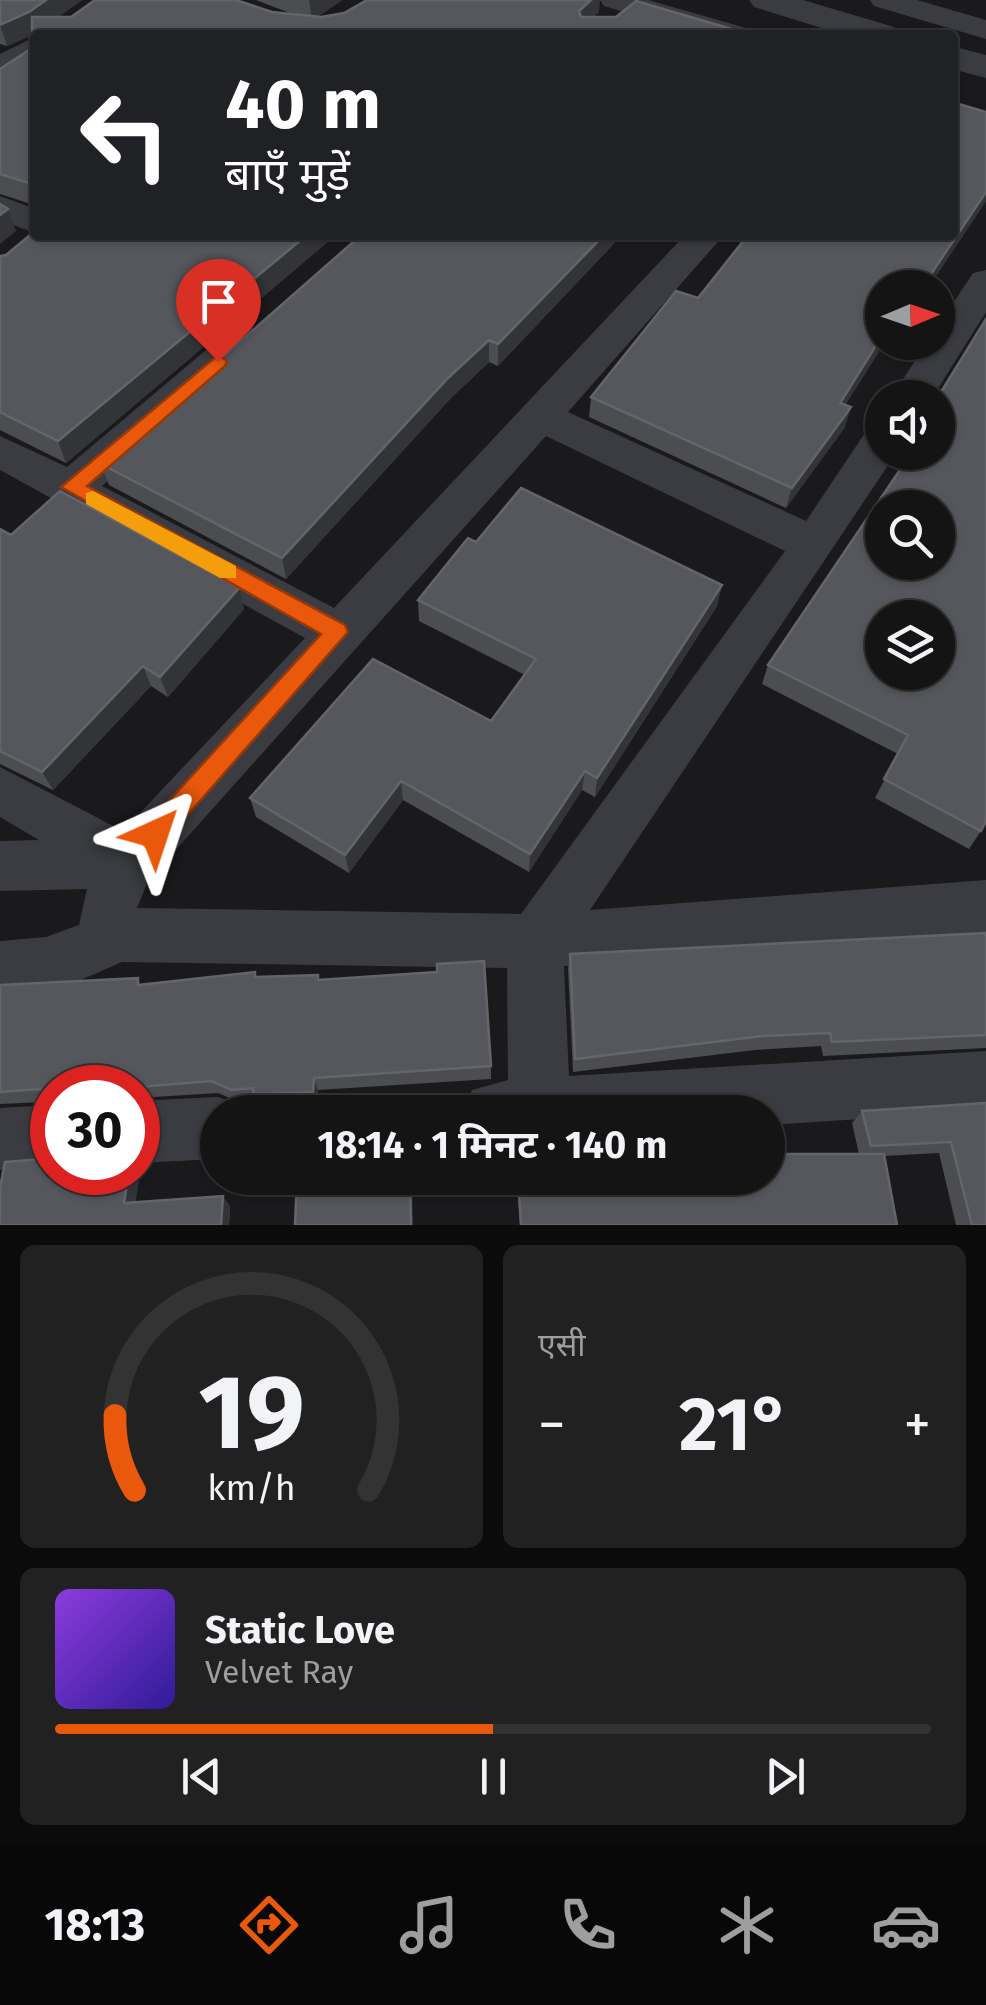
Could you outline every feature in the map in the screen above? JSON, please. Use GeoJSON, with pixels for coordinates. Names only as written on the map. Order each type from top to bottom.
{"type":"FeatureCollection","features":[{"type":"Feature","properties":{"kind":"street"},"geometry":{"type":"LineString","coordinates":[[766,0],[865,30]]}},
{"type":"Feature","properties":{"kind":"street"},"geometry":{"type":"LineString","coordinates":[[885,0],[986,30]]}},
{"type":"Feature","properties":{"kind":"street"},"geometry":{"type":"LineString","coordinates":[[618,10],[712,30]]}},
{"type":"Feature","properties":{"kind":"street"},"geometry":{"type":"LineString","coordinates":[[1,65],[30,49]]}},
{"type":"Feature","properties":{"kind":"street"},"geometry":{"type":"LineString","coordinates":[[958,58],[986,67]]}},
{"type":"Feature","properties":{"kind":"street"},"geometry":{"type":"LineString","coordinates":[[0,207],[30,220]]}},
{"type":"Feature","properties":{"kind":"street"},"geometry":{"type":"LineString","coordinates":[[115,934],[107,926],[107,914],[129,863],[337,632],[701,240]]}},
{"type":"Feature","properties":{"kind":"street"},"geometry":{"type":"LineString","coordinates":[[922,380],[986,282]]}},
{"type":"Feature","properties":{"kind":"street"},"geometry":{"type":"LineString","coordinates":[[72,487],[276,311]]}},
{"type":"Feature","properties":{"kind":"street"},"geometry":{"type":"LineString","coordinates":[[538,415],[814,545]]}},
{"type":"Feature","properties":{"kind":"street"},"geometry":{"type":"LineString","coordinates":[[0,451],[337,632]]}},
{"type":"Feature","properties":{"kind":"street"},"geometry":{"type":"LineString","coordinates":[[518,1095],[535,940],[814,545],[865,466]]}},
{"type":"Feature","properties":{"kind":"street"},"geometry":{"type":"LineString","coordinates":[[0,790],[129,863]]}},
{"type":"Feature","properties":{"kind":"street"},"geometry":{"type":"LineString","coordinates":[[0,866],[129,863]]}},
{"type":"Feature","properties":{"kind":"street"},"geometry":{"type":"LineString","coordinates":[[0,969],[53,965],[90,951],[115,934],[535,940],[986,906]]}},
{"type":"Feature","properties":{"kind":"street"},"geometry":{"type":"LineString","coordinates":[[767,1095],[986,1081]]}},
{"type":"Feature","properties":{"kind":"street"},"geometry":{"type":"LineString","coordinates":[[160,1131],[200,1129]]}},
{"type":"Feature","properties":{"kind":"street"},"geometry":{"type":"LineString","coordinates":[[0,1139],[30,1137]]}},
{"type":"Feature","properties":{"kind":"building"},"geometry":{"type":"Polygon","coordinates":[[[0,0],[46,0],[0,25],[0,0]]]}},
{"type":"Feature","properties":{"kind":"building"},"geometry":{"type":"Polygon","coordinates":[[[95,0],[236,0],[272,12],[321,17],[344,13],[367,0],[591,0],[579,11],[581,17],[616,17],[636,1],[735,30],[32,30],[32,17],[71,17],[95,0]]]}},
{"type":"Feature","properties":{"kind":"building"},"geometry":{"type":"Polygon","coordinates":[[[30,49],[30,196],[29,183],[0,174],[0,69],[30,49]]]}},
{"type":"Feature","properties":{"kind":"building"},"geometry":{"type":"Polygon","coordinates":[[[958,104],[986,112],[986,192],[958,234],[958,104]]]}},
{"type":"Feature","properties":{"kind":"building"},"geometry":{"type":"Polygon","coordinates":[[[30,235],[30,240],[301,240],[58,441],[0,412],[0,256],[30,235]]]}},
{"type":"Feature","properties":{"kind":"building"},"geometry":{"type":"Polygon","coordinates":[[[355,240],[599,240],[498,344],[489,340],[448,378],[282,558],[101,464],[355,240]]]}},
{"type":"Feature","properties":{"kind":"building"},"geometry":{"type":"Polygon","coordinates":[[[744,240],[954,240],[934,270],[865,270],[867,360],[840,403],[851,407],[792,488],[591,397],[676,291],[698,298],[744,240]]]}},
{"type":"Feature","properties":{"kind":"building"},"geometry":{"type":"Polygon","coordinates":[[[986,319],[986,821],[981,831],[884,779],[908,735],[768,665],[865,522],[865,580],[955,580],[955,490],[886,490],[900,470],[955,470],[955,380],[948,380],[986,319]]]}},
{"type":"Feature","properties":{"kind":"building"},"geometry":{"type":"Polygon","coordinates":[[[521,488],[722,585],[597,778],[585,771],[530,854],[401,781],[345,855],[250,798],[373,659],[491,721],[536,659],[418,600],[468,538],[476,542],[521,488]]]}},
{"type":"Feature","properties":{"kind":"building"},"geometry":{"type":"Polygon","coordinates":[[[60,491],[239,588],[160,677],[143,666],[42,772],[0,751],[0,529],[11,535],[60,491]]]}},
{"type":"Feature","properties":{"kind":"building"},"geometry":{"type":"Polygon","coordinates":[[[986,933],[986,1035],[832,1042],[830,1033],[762,1036],[575,1059],[570,954],[986,933]]]}},
{"type":"Feature","properties":{"kind":"building"},"geometry":{"type":"Polygon","coordinates":[[[484,961],[491,1066],[314,1078],[313,1092],[253,1094],[253,1088],[232,1090],[211,1081],[160,1085],[160,1065],[30,1065],[30,1090],[0,1092],[0,985],[138,978],[138,985],[255,972],[255,977],[318,975],[318,980],[437,972],[437,964],[484,961]]]}},
{"type":"Feature","properties":{"kind":"building"},"geometry":{"type":"Polygon","coordinates":[[[986,1103],[986,1225],[972,1225],[951,1142],[871,1146],[862,1111],[986,1103]]]}},
{"type":"Feature","properties":{"kind":"building"},"geometry":{"type":"Polygon","coordinates":[[[785,1154],[884,1154],[897,1225],[521,1225],[519,1195],[785,1195],[785,1154]]]}},
{"type":"Feature","properties":{"kind":"building"},"geometry":{"type":"Polygon","coordinates":[[[30,1160],[30,1195],[125,1195],[124,1203],[223,1196],[221,1225],[0,1225],[5,1162],[30,1160]]]}},
{"type":"Feature","properties":{"kind":"building"},"geometry":{"type":"Polygon","coordinates":[[[296,1195],[410,1195],[411,1225],[295,1225],[296,1195]]]}},
{"type":"Feature","properties":{"kind":"slow traffic"},"geometry":{"type":"LineString","coordinates":[[93,499],[228,572]]}},
{"type":"Feature","properties":{"kind":"route"},"geometry":{"type":"LineString","coordinates":[[155,834],[337,632],[72,487],[218,361]]}}]}
